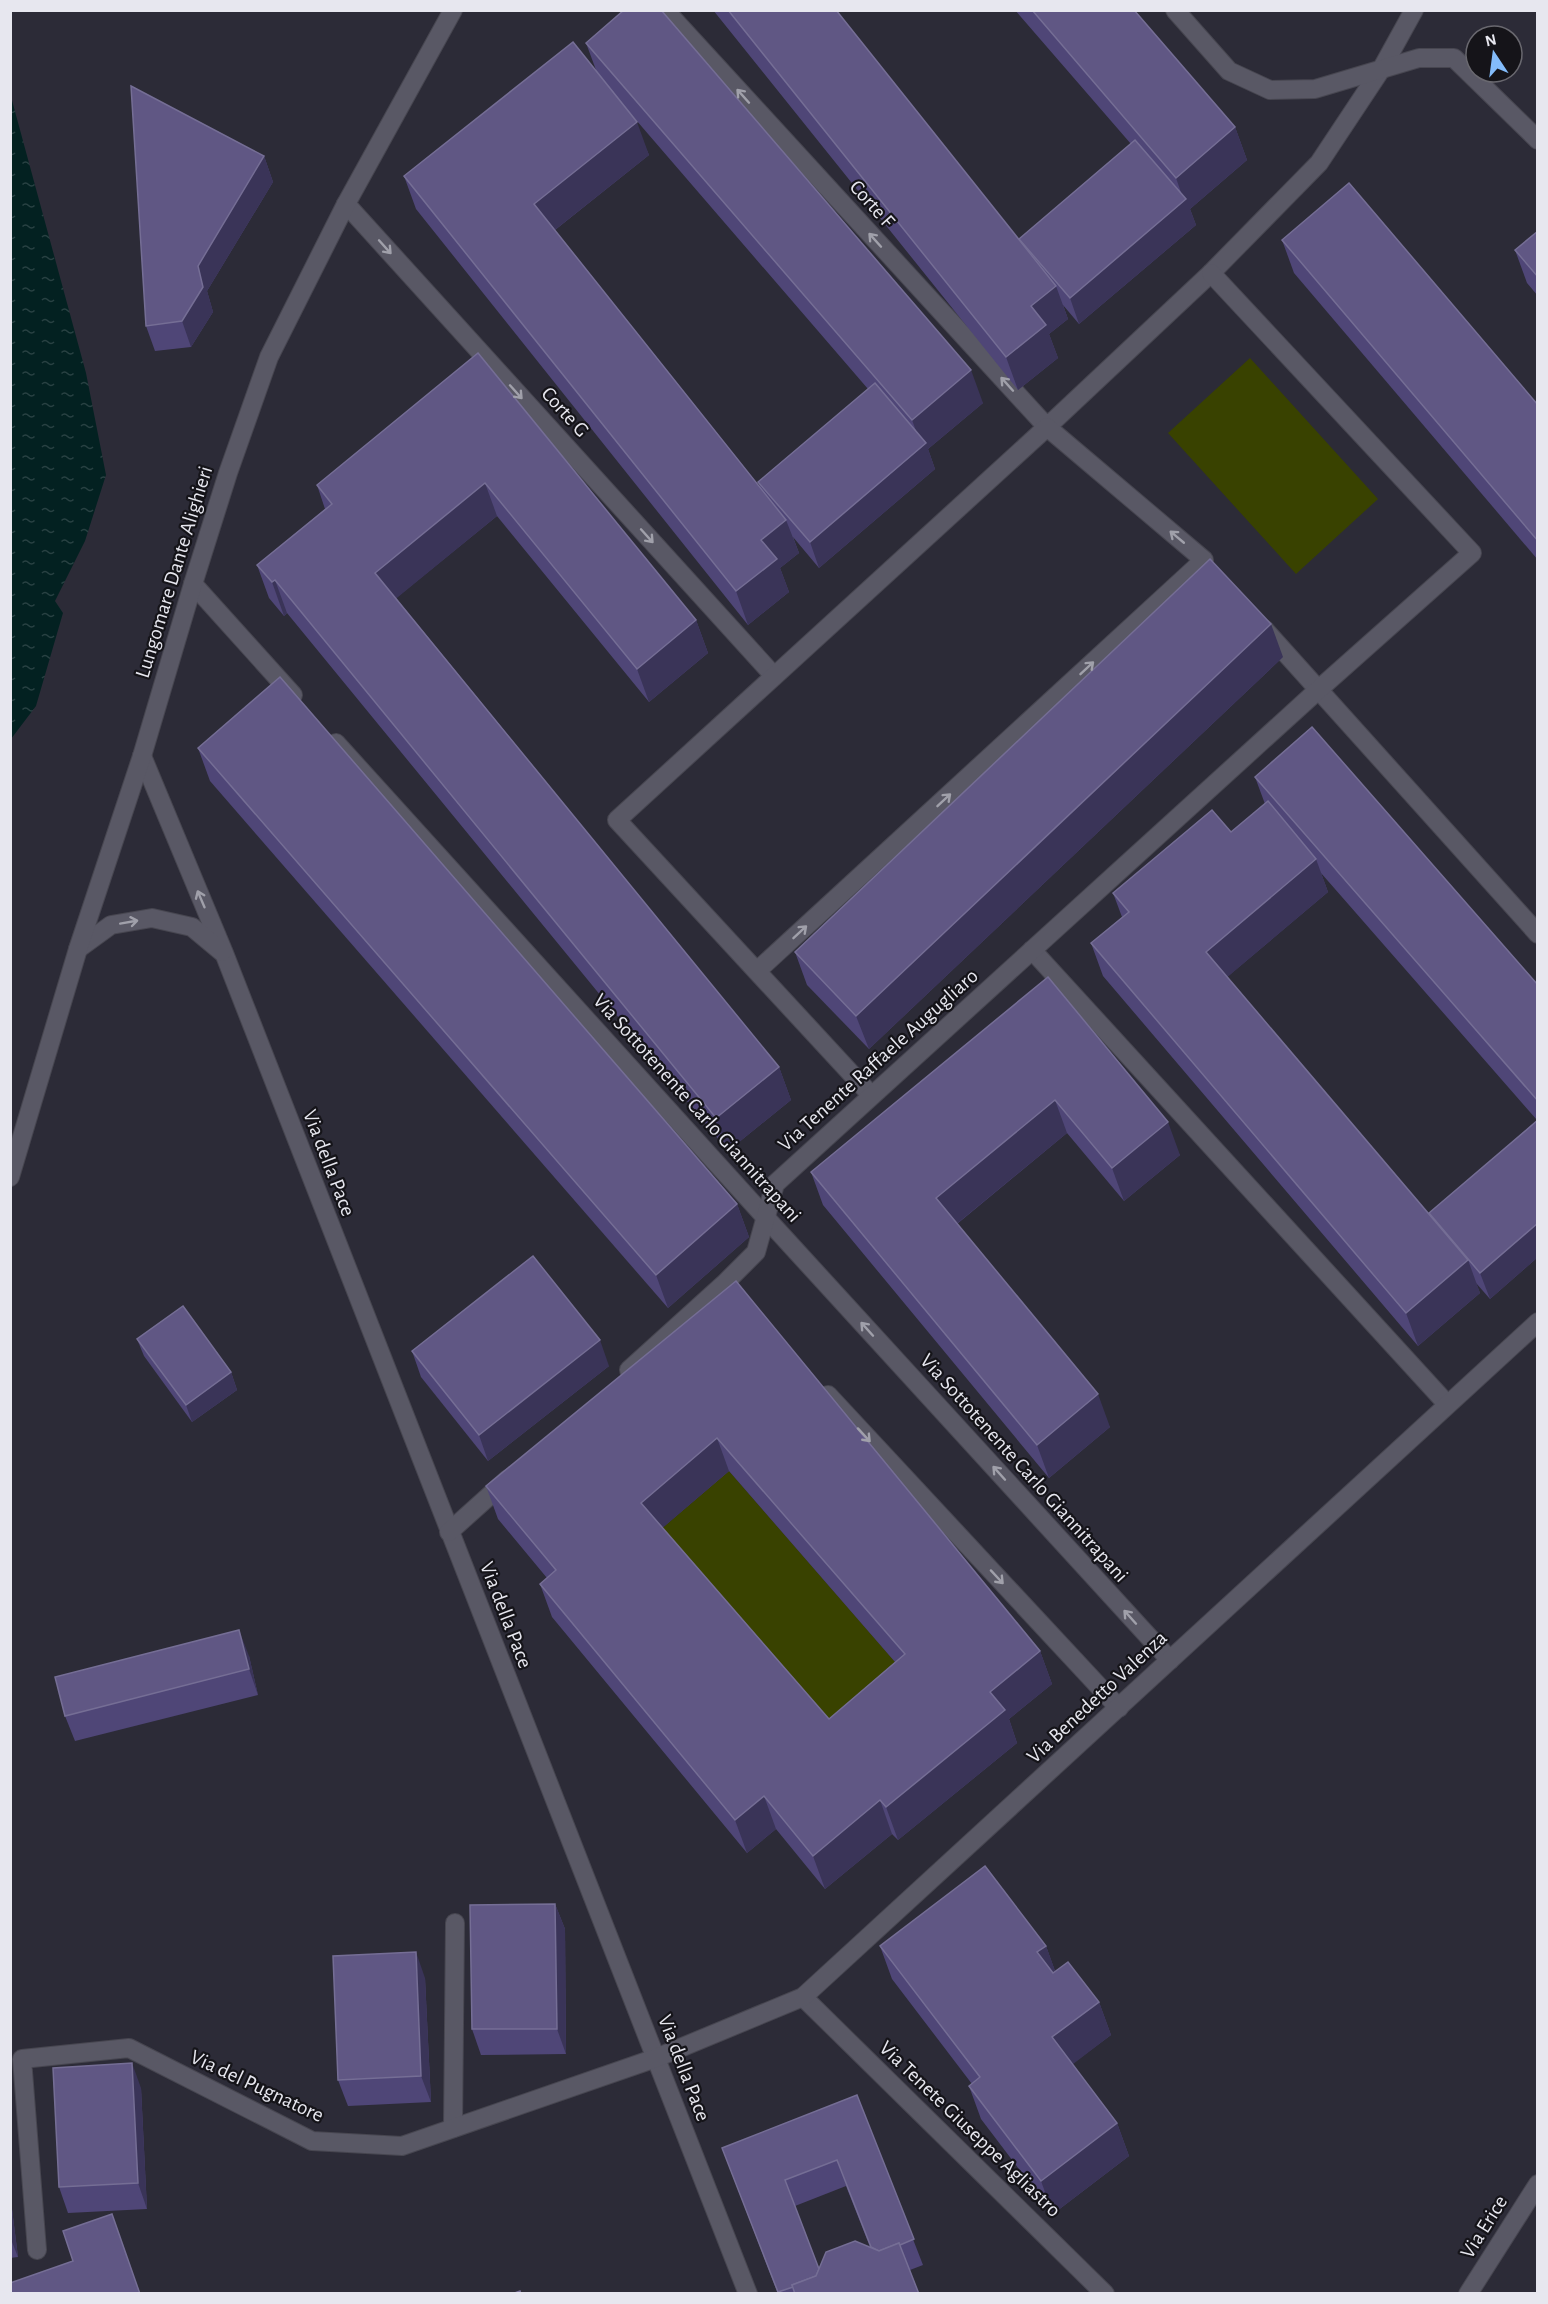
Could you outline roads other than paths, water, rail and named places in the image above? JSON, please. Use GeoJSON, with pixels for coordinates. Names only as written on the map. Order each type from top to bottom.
{"type":"FeatureCollection","features":[{"type":"Feature","properties":{"kind":"street","name":"Lungomare Dante Alighieri"},"geometry":{"type":"LineString","coordinates":[[10,1177],[78,949],[142,756],[228,473],[269,357],[346,204],[453,10]]}},
{"type":"Feature","properties":{"kind":"street","name":"Corte F"},"geometry":{"type":"LineString","coordinates":[[665,10],[1047,427],[1204,560],[1217,575]]}},
{"type":"Feature","properties":{"kind":"street"},"geometry":{"type":"LineString","coordinates":[[1175,10],[1229,70],[1270,90],[1315,89],[1419,58],[1454,58],[1538,140]]}},
{"type":"Feature","properties":{"kind":"street"},"geometry":{"type":"LineString","coordinates":[[871,1095],[617,819],[1047,427],[1244,240],[1319,163],[1382,68],[1414,10]]}},
{"type":"Feature","properties":{"kind":"street","name":"Corte G"},"geometry":{"type":"LineString","coordinates":[[346,204],[774,676]]}},
{"type":"Feature","properties":{"kind":"street","name":"Via Tenente Raffaele Augugliaro"},"geometry":{"type":"LineString","coordinates":[[618,1380],[728,1288],[756,1252],[775,1184],[1472,553],[1211,273]]}},
{"type":"Feature","properties":{"kind":"street"},"geometry":{"type":"LineString","coordinates":[[757,971],[1204,560]]}},
{"type":"Feature","properties":{"kind":"street"},"geometry":{"type":"LineString","coordinates":[[193,585],[304,708]]}},
{"type":"Feature","properties":{"kind":"street"},"geometry":{"type":"LineString","coordinates":[[1255,618],[1538,934]]}},
{"type":"Feature","properties":{"kind":"street","name":"Via Sottotenente Carlo Giannitrapani"},"geometry":{"type":"LineString","coordinates":[[328,734],[1170,1660]]}},
{"type":"Feature","properties":{"kind":"street","name":"Via della Pace"},"geometry":{"type":"LineString","coordinates":[[142,756],[224,953],[748,2294]]}},
{"type":"Feature","properties":{"kind":"street"},"geometry":{"type":"LineString","coordinates":[[78,949],[111,925],[152,918],[192,927],[224,953]]}},
{"type":"Feature","properties":{"kind":"street"},"geometry":{"type":"LineString","coordinates":[[1032,950],[1447,1404]]}},
{"type":"Feature","properties":{"kind":"street","name":"Via Benedetto Valenza"},"geometry":{"type":"LineString","coordinates":[[656,2058],[803,1997],[1538,1322]]}},
{"type":"Feature","properties":{"kind":"street"},"geometry":{"type":"LineString","coordinates":[[813,1379],[1119,1708]]}},
{"type":"Feature","properties":{"kind":"street"},"geometry":{"type":"LineString","coordinates":[[449,1532],[520,1468]]}},
{"type":"Feature","properties":{"kind":"street"},"geometry":{"type":"LineString","coordinates":[[453,2128],[455,1923]]}},
{"type":"Feature","properties":{"kind":"street","name":"Via Tenete Giuseppe Agliastro"},"geometry":{"type":"LineString","coordinates":[[803,1997],[1105,2294]]}},
{"type":"Feature","properties":{"kind":"street","name":"Via del Pugnatore"},"geometry":{"type":"LineString","coordinates":[[37,2250],[22,2059],[129,2048],[312,2141],[402,2145],[656,2058]]}},
{"type":"Feature","properties":{"kind":"street","name":"Via Erice"},"geometry":{"type":"LineString","coordinates":[[1468,2294],[1538,2184]]}},
{"type":"Feature","properties":{"kind":"water"},"geometry":{"type":"Polygon","coordinates":[[[10,93],[86,373],[106,475],[85,541],[55,601],[63,613],[36,706],[11,739],[10,93]]]}}]}
